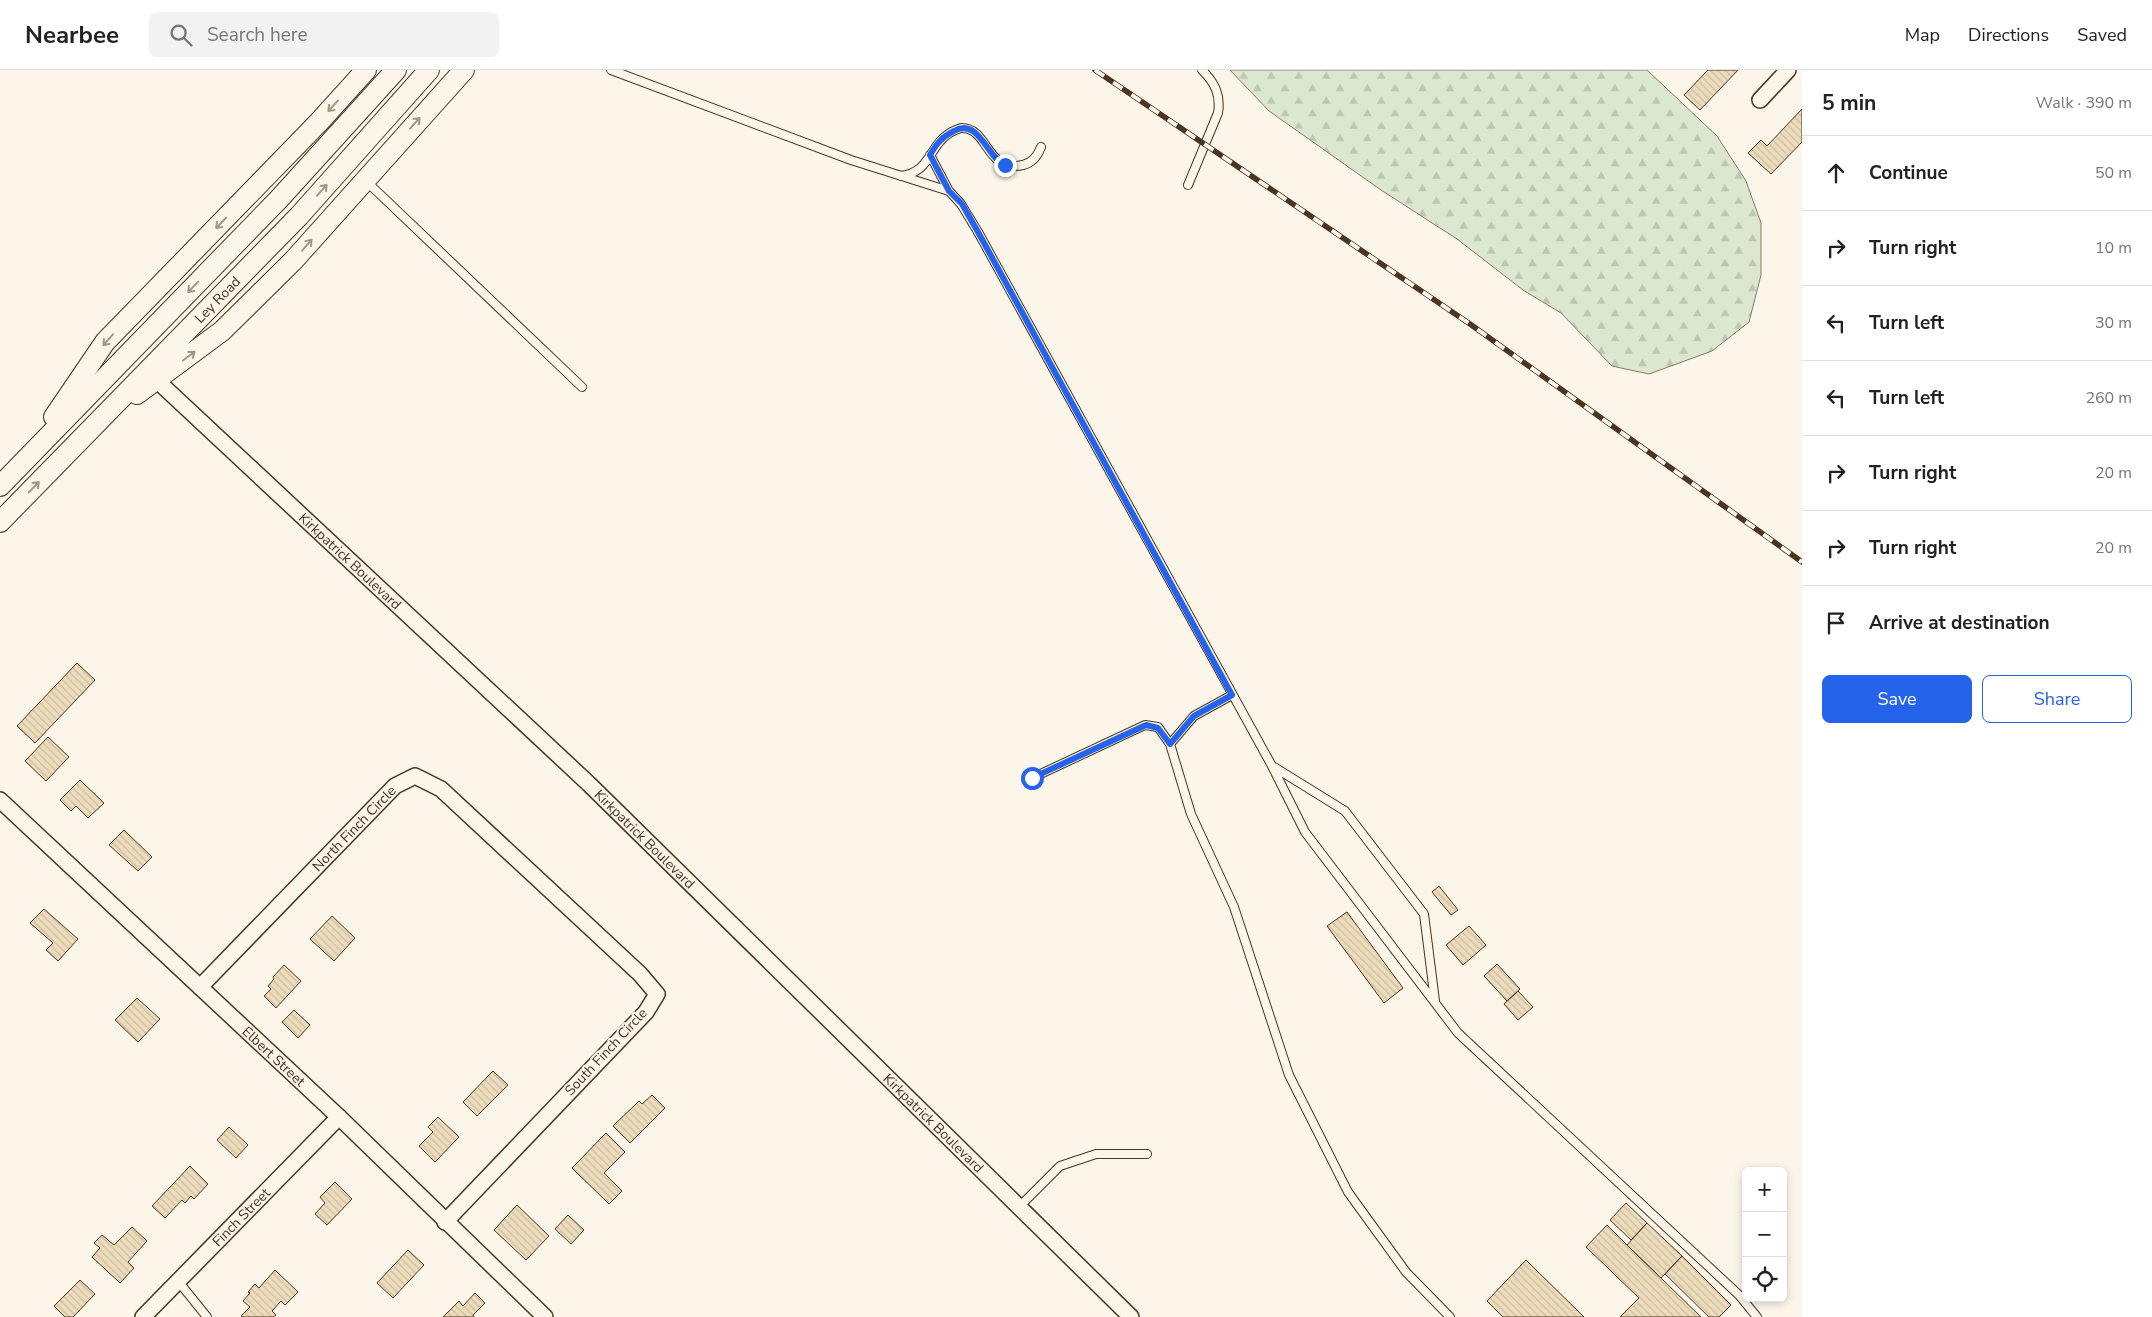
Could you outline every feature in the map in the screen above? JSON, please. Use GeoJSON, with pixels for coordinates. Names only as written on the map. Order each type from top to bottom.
{"type":"FeatureCollection","features":[{"type":"Feature","properties":{"kind":"main road"},"geometry":{"type":"LineString","coordinates":[[2,484],[51,422],[105,342],[319,122],[366,70]]}},
{"type":"Feature","properties":{"kind":"main road","name":"Ley Road"},"geometry":{"type":"LineString","coordinates":[[2,484],[279,199],[396,70]]}},
{"type":"Feature","properties":{"kind":"main road","name":"Ley Road"},"geometry":{"type":"LineString","coordinates":[[0,522],[106,414],[153,376],[429,70]]}},
{"type":"Feature","properties":{"kind":"main road"},"geometry":{"type":"LineString","coordinates":[[141,341],[141,361],[153,376],[222,332],[293,261],[464,70]]}},
{"type":"Feature","properties":{"kind":"street"},"geometry":{"type":"LineString","coordinates":[[1760,100],[1788,70]]}},
{"type":"Feature","properties":{"kind":"street","name":"Kirkpatrick Boulevard"},"geometry":{"type":"LineString","coordinates":[[153,376],[589,784],[1132,1317]]}},
{"type":"Feature","properties":{"kind":"street","name":"North Finch Circle"},"geometry":{"type":"LineString","coordinates":[[200,987],[394,786],[415,776],[441,789],[522,865]]}},
{"type":"Feature","properties":{"kind":"street","name":"Elbert Street"},"geometry":{"type":"LineString","coordinates":[[0,800],[339,1117],[544,1317]]}},
{"type":"Feature","properties":{"kind":"street","name":"South Finch Circle"},"geometry":{"type":"LineString","coordinates":[[445,1222],[646,1012],[657,994],[640,974],[522,865]]}},
{"type":"Feature","properties":{"kind":"street","name":"Finch Street"},"geometry":{"type":"LineString","coordinates":[[143,1317],[339,1117]]}},
{"type":"Feature","properties":{"kind":"lane"},"geometry":{"type":"LineString","coordinates":[[611,70],[899,176],[949,191]]}},
{"type":"Feature","properties":{"kind":"lane"},"geometry":{"type":"LineString","coordinates":[[1188,186],[1218,113],[1220,102],[1217,89],[1202,70]]}},
{"type":"Feature","properties":{"kind":"lane"},"geometry":{"type":"LineString","coordinates":[[899,176],[918,171],[938,141],[961,128],[974,132],[997,161],[1005,165],[1027,164],[1038,154],[1041,147]]}},
{"type":"Feature","properties":{"kind":"lane"},"geometry":{"type":"LineString","coordinates":[[930,155],[949,191],[962,204],[978,232],[1272,766],[1306,832],[1458,1033],[1739,1295],[1757,1317]]}},
{"type":"Feature","properties":{"kind":"lane"},"geometry":{"type":"LineString","coordinates":[[364,180],[582,387]]}},
{"type":"Feature","properties":{"kind":"lane"},"geometry":{"type":"LineString","coordinates":[[1170,744],[1194,716],[1232,695]]}},
{"type":"Feature","properties":{"kind":"lane"},"geometry":{"type":"LineString","coordinates":[[1032,778],[1146,725],[1158,728],[1170,744],[1191,814],[1234,907],[1289,1075],[1348,1192],[1406,1272],[1450,1317]]}},
{"type":"Feature","properties":{"kind":"lane"},"geometry":{"type":"LineString","coordinates":[[1272,766],[1345,811],[1424,914],[1435,1003]]}},
{"type":"Feature","properties":{"kind":"lane"},"geometry":{"type":"LineString","coordinates":[[1020,1206],[1060,1166],[1096,1154],[1147,1154]]}},
{"type":"Feature","properties":{"kind":"lane"},"geometry":{"type":"LineString","coordinates":[[178,1281],[207,1317]]}},
{"type":"Feature","properties":{"kind":"green space"},"geometry":{"type":"Polygon","coordinates":[[[1230,70],[1647,70],[1717,136],[1746,181],[1761,223],[1761,275],[1749,322],[1712,351],[1649,374],[1612,366],[1561,313],[1523,290],[1457,239],[1381,190],[1269,111],[1230,70]]]}},
{"type":"Feature","properties":{"kind":"building"},"geometry":{"type":"Polygon","coordinates":[[[1708,70],[1738,70],[1700,110],[1684,95],[1708,70]]]}},
{"type":"Feature","properties":{"kind":"building"},"geometry":{"type":"Polygon","coordinates":[[[1802,109],[1802,142],[1771,174],[1748,153],[1761,140],[1767,146],[1802,109]]]}},
{"type":"Feature","properties":{"kind":"building"},"geometry":{"type":"Polygon","coordinates":[[[77,663],[95,680],[35,743],[17,726],[77,663]]]}},
{"type":"Feature","properties":{"kind":"building"},"geometry":{"type":"Polygon","coordinates":[[[48,737],[69,757],[46,781],[25,761],[48,737]]]}},
{"type":"Feature","properties":{"kind":"building"},"geometry":{"type":"Polygon","coordinates":[[[80,780],[104,803],[88,818],[76,806],[71,811],[60,800],[80,780]]]}},
{"type":"Feature","properties":{"kind":"building"},"geometry":{"type":"Polygon","coordinates":[[[124,830],[152,857],[138,871],[109,845],[124,830]]]}},
{"type":"Feature","properties":{"kind":"building"},"geometry":{"type":"Polygon","coordinates":[[[1439,886],[1458,910],[1451,915],[1432,892],[1439,886]]]}},
{"type":"Feature","properties":{"kind":"building"},"geometry":{"type":"Polygon","coordinates":[[[44,909],[78,939],[58,961],[46,950],[53,943],[30,923],[44,909]]]}},
{"type":"Feature","properties":{"kind":"building"},"geometry":{"type":"Polygon","coordinates":[[[1347,912],[1403,988],[1384,1003],[1327,926],[1347,912]]]}},
{"type":"Feature","properties":{"kind":"building"},"geometry":{"type":"Polygon","coordinates":[[[332,916],[355,938],[334,961],[310,939],[332,916]]]}},
{"type":"Feature","properties":{"kind":"building"},"geometry":{"type":"Polygon","coordinates":[[[1469,926],[1486,945],[1463,965],[1446,945],[1469,926]]]}},
{"type":"Feature","properties":{"kind":"building"},"geometry":{"type":"Polygon","coordinates":[[[1497,964],[1520,989],[1507,1001],[1484,976],[1497,964]]]}},
{"type":"Feature","properties":{"kind":"building"},"geometry":{"type":"Polygon","coordinates":[[[284,965],[301,981],[276,1008],[264,996],[271,989],[268,986],[274,979],[273,977],[284,965]]]}},
{"type":"Feature","properties":{"kind":"building"},"geometry":{"type":"Polygon","coordinates":[[[1518,991],[1533,1007],[1518,1020],[1504,1004],[1518,991]]]}},
{"type":"Feature","properties":{"kind":"building"},"geometry":{"type":"Polygon","coordinates":[[[137,998],[160,1019],[138,1042],[115,1020],[137,998]]]}},
{"type":"Feature","properties":{"kind":"building"},"geometry":{"type":"Polygon","coordinates":[[[294,1010],[310,1025],[298,1038],[282,1022],[294,1010]]]}},
{"type":"Feature","properties":{"kind":"building"},"geometry":{"type":"Polygon","coordinates":[[[493,1071],[508,1085],[477,1116],[463,1102],[493,1071]]]}},
{"type":"Feature","properties":{"kind":"building"},"geometry":{"type":"Polygon","coordinates":[[[652,1095],[665,1108],[630,1143],[613,1126],[639,1101],[642,1104],[652,1095]]]}},
{"type":"Feature","properties":{"kind":"building"},"geometry":{"type":"Polygon","coordinates":[[[438,1117],[459,1137],[435,1162],[419,1146],[433,1132],[428,1127],[438,1117]]]}},
{"type":"Feature","properties":{"kind":"building"},"geometry":{"type":"Polygon","coordinates":[[[229,1127],[248,1145],[236,1158],[217,1140],[229,1127]]]}},
{"type":"Feature","properties":{"kind":"building"},"geometry":{"type":"Polygon","coordinates":[[[606,1133],[625,1152],[604,1173],[622,1191],[609,1204],[572,1168],[606,1133]]]}},
{"type":"Feature","properties":{"kind":"building"},"geometry":{"type":"Polygon","coordinates":[[[190,1166],[208,1184],[194,1199],[191,1196],[185,1203],[182,1200],[165,1218],[152,1206],[190,1166]]]}},
{"type":"Feature","properties":{"kind":"building"},"geometry":{"type":"Polygon","coordinates":[[[335,1182],[352,1199],[327,1225],[315,1214],[325,1203],[320,1197],[335,1182]]]}},
{"type":"Feature","properties":{"kind":"building"},"geometry":{"type":"Polygon","coordinates":[[[1626,1203],[1647,1223],[1631,1240],[1610,1220],[1626,1203]]]}},
{"type":"Feature","properties":{"kind":"building"},"geometry":{"type":"Polygon","coordinates":[[[517,1205],[549,1236],[526,1260],[494,1230],[517,1205]]]}},
{"type":"Feature","properties":{"kind":"building"},"geometry":{"type":"Polygon","coordinates":[[[568,1215],[584,1230],[571,1244],[555,1229],[568,1215]]]}},
{"type":"Feature","properties":{"kind":"building"},"geometry":{"type":"Polygon","coordinates":[[[1647,1223],[1682,1256],[1661,1278],[1627,1245],[1647,1223]]]}},
{"type":"Feature","properties":{"kind":"building"},"geometry":{"type":"Polygon","coordinates":[[[1607,1225],[1701,1317],[1620,1317],[1639,1298],[1586,1247],[1607,1225]]]}},
{"type":"Feature","properties":{"kind":"building"},"geometry":{"type":"Polygon","coordinates":[[[132,1227],[147,1241],[128,1262],[134,1268],[120,1283],[92,1257],[100,1248],[94,1243],[102,1235],[114,1245],[132,1227]]]}},
{"type":"Feature","properties":{"kind":"building"},"geometry":{"type":"Polygon","coordinates":[[[408,1250],[424,1265],[393,1298],[377,1283],[408,1250]]]}},
{"type":"Feature","properties":{"kind":"building"},"geometry":{"type":"Polygon","coordinates":[[[1682,1256],[1731,1305],[1719,1317],[1709,1317],[1665,1274],[1682,1256]]]}},
{"type":"Feature","properties":{"kind":"building"},"geometry":{"type":"Polygon","coordinates":[[[1526,1260],[1584,1317],[1503,1317],[1487,1301],[1526,1260]]]}},
{"type":"Feature","properties":{"kind":"building"},"geometry":{"type":"Polygon","coordinates":[[[275,1270],[298,1292],[285,1305],[281,1301],[272,1311],[276,1315],[273,1317],[241,1316],[250,1307],[243,1301],[250,1293],[248,1292],[255,1284],[259,1288],[275,1270]]]}},
{"type":"Feature","properties":{"kind":"building"},"geometry":{"type":"Polygon","coordinates":[[[80,1280],[95,1294],[73,1317],[65,1317],[54,1306],[80,1280]]]}},
{"type":"Feature","properties":{"kind":"building"},"geometry":{"type":"Polygon","coordinates":[[[475,1293],[485,1303],[473,1315],[474,1317],[443,1317],[459,1301],[463,1306],[475,1293]]]}},
{"type":"Feature","properties":{"kind":"railway"},"geometry":{"type":"LineString","coordinates":[[1095,70],[1470,324],[1802,562]]}},
{"type":"Feature","properties":{"kind":"route"},"geometry":{"type":"LineString","coordinates":[[1005,165],[997,161],[974,132],[966,128],[958,129],[941,138],[930,155],[949,191],[962,204],[978,232],[1232,695],[1190,719],[1170,744],[1164,733],[1158,728],[1146,725],[1032,778]]}}]}
